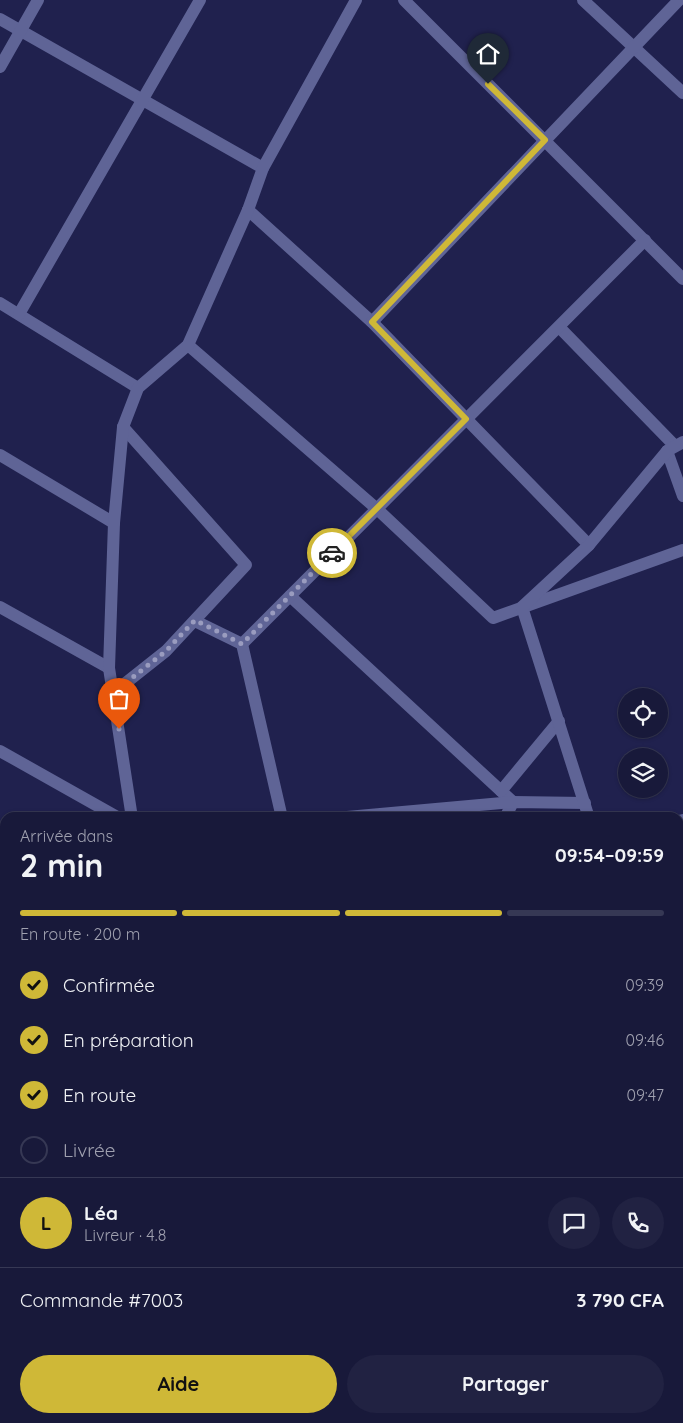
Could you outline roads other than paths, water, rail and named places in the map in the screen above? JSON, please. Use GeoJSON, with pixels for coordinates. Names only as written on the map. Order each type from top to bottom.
{"type":"FeatureCollection","features":[{"type":"Feature","properties":{"kind":"street"},"geometry":{"type":"LineString","coordinates":[[0,67],[38,0]]}},
{"type":"Feature","properties":{"kind":"street"},"geometry":{"type":"LineString","coordinates":[[19,314],[200,0]]}},
{"type":"Feature","properties":{"kind":"street"},"geometry":{"type":"LineString","coordinates":[[131,812],[109,668],[114,523],[123,427],[138,388],[188,344],[248,210],[263,168],[356,0]]}},
{"type":"Feature","properties":{"kind":"street"},"geometry":{"type":"LineString","coordinates":[[404,0],[683,279]]}},
{"type":"Feature","properties":{"kind":"street"},"geometry":{"type":"LineString","coordinates":[[584,0],[683,93]]}},
{"type":"Feature","properties":{"kind":"street"},"geometry":{"type":"LineString","coordinates":[[372,322],[679,0]]}},
{"type":"Feature","properties":{"kind":"street"},"geometry":{"type":"LineString","coordinates":[[0,18],[263,168]]}},
{"type":"Feature","properties":{"kind":"street"},"geometry":{"type":"LineString","coordinates":[[248,210],[372,322],[589,545]]}},
{"type":"Feature","properties":{"kind":"street"},"geometry":{"type":"LineString","coordinates":[[242,644],[645,240]]}},
{"type":"Feature","properties":{"kind":"street"},"geometry":{"type":"LineString","coordinates":[[0,303],[138,388]]}},
{"type":"Feature","properties":{"kind":"street"},"geometry":{"type":"LineString","coordinates":[[558,326],[675,446],[683,496]]}},
{"type":"Feature","properties":{"kind":"street"},"geometry":{"type":"LineString","coordinates":[[188,344],[377,509],[494,618],[683,550]]}},
{"type":"Feature","properties":{"kind":"street"},"geometry":{"type":"LineString","coordinates":[[113,693],[166,651],[246,565],[123,427]]}},
{"type":"Feature","properties":{"kind":"street"},"geometry":{"type":"LineString","coordinates":[[522,607],[589,545],[675,446]]}},
{"type":"Feature","properties":{"kind":"street"},"geometry":{"type":"LineString","coordinates":[[0,455],[114,523]]}},
{"type":"Feature","properties":{"kind":"street"},"geometry":{"type":"LineString","coordinates":[[290,596],[513,802]]}},
{"type":"Feature","properties":{"kind":"street"},"geometry":{"type":"LineString","coordinates":[[0,607],[109,668]]}},
{"type":"Feature","properties":{"kind":"street"},"geometry":{"type":"LineString","coordinates":[[522,607],[587,812]]}},
{"type":"Feature","properties":{"kind":"street"},"geometry":{"type":"LineString","coordinates":[[195,620],[242,644]]}},
{"type":"Feature","properties":{"kind":"street"},"geometry":{"type":"LineString","coordinates":[[242,644],[281,812]]}},
{"type":"Feature","properties":{"kind":"street"},"geometry":{"type":"LineString","coordinates":[[501,791],[558,721]]}},
{"type":"Feature","properties":{"kind":"street"},"geometry":{"type":"LineString","coordinates":[[0,751],[108,812]]}},
{"type":"Feature","properties":{"kind":"street"},"geometry":{"type":"LineString","coordinates":[[508,812],[513,802]]}},
{"type":"Feature","properties":{"kind":"street"},"geometry":{"type":"LineString","coordinates":[[402,812],[513,802],[585,803]]}}]}
